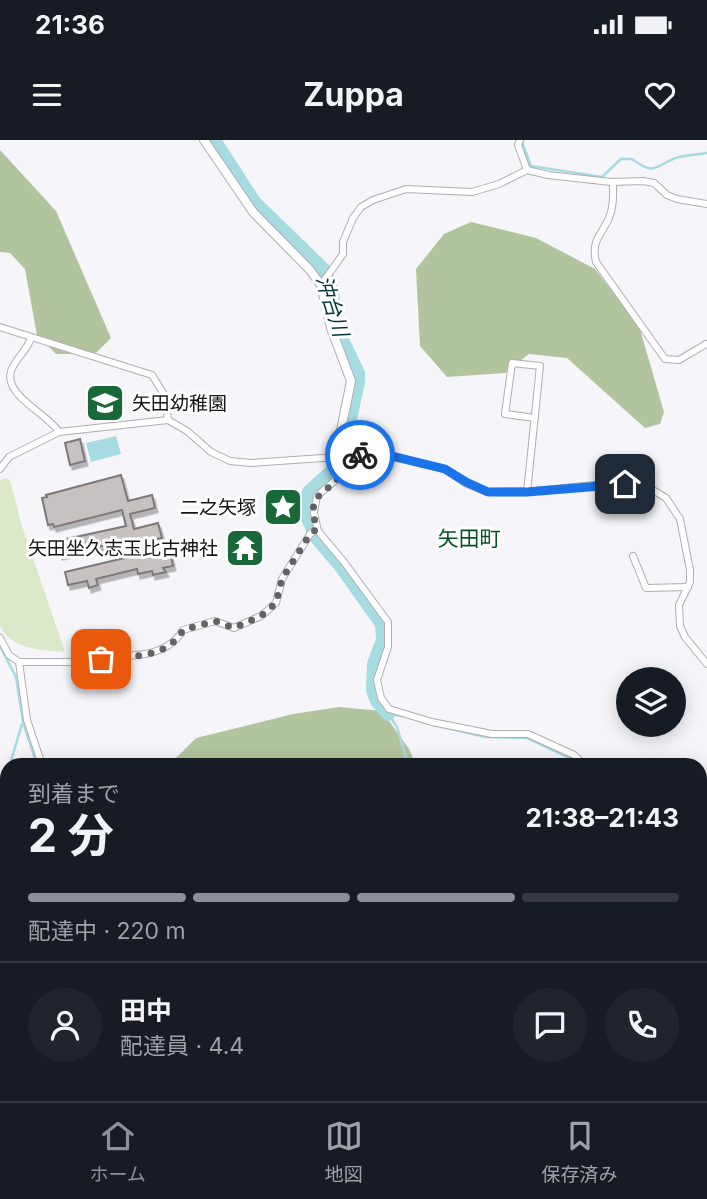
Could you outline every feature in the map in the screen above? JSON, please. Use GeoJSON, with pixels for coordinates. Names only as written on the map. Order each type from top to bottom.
{"type":"FeatureCollection","features":[{"type":"Feature","properties":{"kind":"street"},"geometry":{"type":"LineString","coordinates":[[0,638],[9,655],[19,663],[76,662],[158,651],[178,639],[183,630],[215,621],[234,628],[261,616],[276,603],[282,579],[314,531],[315,501],[321,491],[339,477],[351,381],[331,328],[321,285],[310,270],[253,212],[204,140]]}},
{"type":"Feature","properties":{"kind":"street"},"geometry":{"type":"LineString","coordinates":[[520,141],[518,145],[527,170]]}},
{"type":"Feature","properties":{"kind":"street"},"geometry":{"type":"LineString","coordinates":[[321,285],[343,254],[343,242],[361,207],[406,189],[472,192],[499,184],[527,170],[613,182],[643,181],[653,183],[667,195],[677,199],[707,204]]}},
{"type":"Feature","properties":{"kind":"street"},"geometry":{"type":"LineString","coordinates":[[613,182],[613,205],[593,249],[596,262],[665,359],[679,360],[706,344]]}},
{"type":"Feature","properties":{"kind":"street"},"geometry":{"type":"LineString","coordinates":[[0,327],[152,375],[165,396],[168,419]]}},
{"type":"Feature","properties":{"kind":"street"},"geometry":{"type":"LineString","coordinates":[[31,338],[12,368],[11,384],[17,394],[54,424],[59,432]]}},
{"type":"Feature","properties":{"kind":"street"},"geometry":{"type":"LineString","coordinates":[[527,492],[535,418],[540,366],[512,363],[505,414],[535,418]]}},
{"type":"Feature","properties":{"kind":"street"},"geometry":{"type":"LineString","coordinates":[[0,469],[9,457],[59,432],[168,419],[211,452],[230,461],[251,463],[392,456],[445,469],[488,492],[527,492],[615,484],[640,486],[666,498],[680,519],[690,570],[688,587],[679,605],[680,626],[685,637],[707,664]]}},
{"type":"Feature","properties":{"kind":"street"},"geometry":{"type":"LineString","coordinates":[[314,531],[344,562],[388,622],[388,647],[377,680],[381,698],[389,709],[480,732],[499,735],[528,734],[574,758]]}},
{"type":"Feature","properties":{"kind":"street"},"geometry":{"type":"LineString","coordinates":[[633,556],[646,588],[688,587]]}},
{"type":"Feature","properties":{"kind":"street"},"geometry":{"type":"LineString","coordinates":[[19,663],[27,720],[40,758]]}},
{"type":"Feature","properties":{"kind":"green space"},"geometry":{"type":"Polygon","coordinates":[[[0,150],[56,211],[111,338],[95,354],[56,354],[37,335],[25,269],[10,253],[0,252],[0,150]]]}},
{"type":"Feature","properties":{"kind":"green space"},"geometry":{"type":"Polygon","coordinates":[[[471,222],[536,238],[595,269],[639,326],[664,412],[660,424],[645,428],[567,358],[529,354],[505,373],[447,377],[420,346],[416,269],[444,234],[471,222]]]}},
{"type":"Feature","properties":{"kind":"green space"},"geometry":{"type":"Polygon","coordinates":[[[0,480],[10,480],[21,523],[65,652],[20,644],[5,634],[0,626],[0,480]]]}},
{"type":"Feature","properties":{"kind":"green space"},"geometry":{"type":"Polygon","coordinates":[[[339,707],[382,711],[413,758],[176,758],[196,738],[293,714],[339,707]]]}},
{"type":"Feature","properties":{"kind":"water"},"geometry":{"type":"Polygon","coordinates":[[[116,436],[121,454],[91,462],[86,443],[116,436]]]}},
{"type":"Feature","properties":{"kind":"building"},"geometry":{"type":"Polygon","coordinates":[[[80,439],[85,461],[70,465],[65,443],[80,439]]]}},
{"type":"Feature","properties":{"kind":"building"},"geometry":{"type":"Polygon","coordinates":[[[121,475],[128,501],[152,495],[155,508],[130,514],[134,529],[158,523],[162,538],[156,539],[159,555],[170,552],[173,566],[163,568],[166,572],[153,575],[152,571],[138,574],[137,569],[96,579],[98,585],[89,588],[87,581],[68,585],[65,572],[133,556],[129,540],[60,555],[57,541],[126,526],[122,510],[54,527],[53,524],[48,525],[42,498],[121,475]]]}},
{"type":"Feature","properties":{"kind":"waterway","name":"沖台川"},"geometry":{"type":"LineString","coordinates":[[214,140],[254,202],[325,271],[333,294],[332,309],[337,329],[358,373],[341,463],[309,492],[308,518],[316,537],[340,565],[382,624],[383,640],[374,664],[373,690],[377,701],[388,714]]}},
{"type":"Feature","properties":{"kind":"waterway"},"geometry":{"type":"LineString","coordinates":[[522,142],[531,166],[602,177],[621,159],[632,159],[645,167],[653,168],[677,158],[707,153]]}},
{"type":"Feature","properties":{"kind":"waterway"},"geometry":{"type":"LineString","coordinates":[[0,646],[16,677],[23,722],[35,758]]}},
{"type":"Feature","properties":{"kind":"waterway"},"geometry":{"type":"LineString","coordinates":[[388,714],[402,716]]}},
{"type":"Feature","properties":{"kind":"waterway"},"geometry":{"type":"LineString","coordinates":[[389,715],[397,727],[406,758]]}},
{"type":"Feature","properties":{"kind":"waterway"},"geometry":{"type":"LineString","coordinates":[[422,722],[486,737],[527,738],[570,758]]}},
{"type":"Feature","properties":{"kind":"waterway"},"geometry":{"type":"LineString","coordinates":[[12,758],[22,724]]}},
{"type":"Feature","properties":{"kind":"way so far"},"geometry":{"type":"LineString","coordinates":[[101,659],[158,651],[178,639],[183,630],[215,621],[234,628],[261,616],[276,603],[282,579],[310,534],[317,529],[314,520],[315,501],[321,491],[339,477],[336,456],[360,455]]}},
{"type":"Feature","properties":{"kind":"place","name":"矢田幼稚園"},"geometry":{"type":"Point","coordinates":[105,403]}},
{"type":"Feature","properties":{"kind":"place","name":"二之矢塚"},"geometry":{"type":"Point","coordinates":[283,507]}},
{"type":"Feature","properties":{"kind":"place","name":"矢田坐久志玉比古神社"},"geometry":{"type":"Point","coordinates":[245,548]}},
{"type":"Feature","properties":{"kind":"district","name":"矢田町"},"geometry":{"type":"Point","coordinates":[469,539]}},
{"type":"Feature","properties":{"kind":"route"},"geometry":{"type":"LineString","coordinates":[[360,455],[380,454],[445,469],[480,490],[495,493],[625,484]]}}]}
